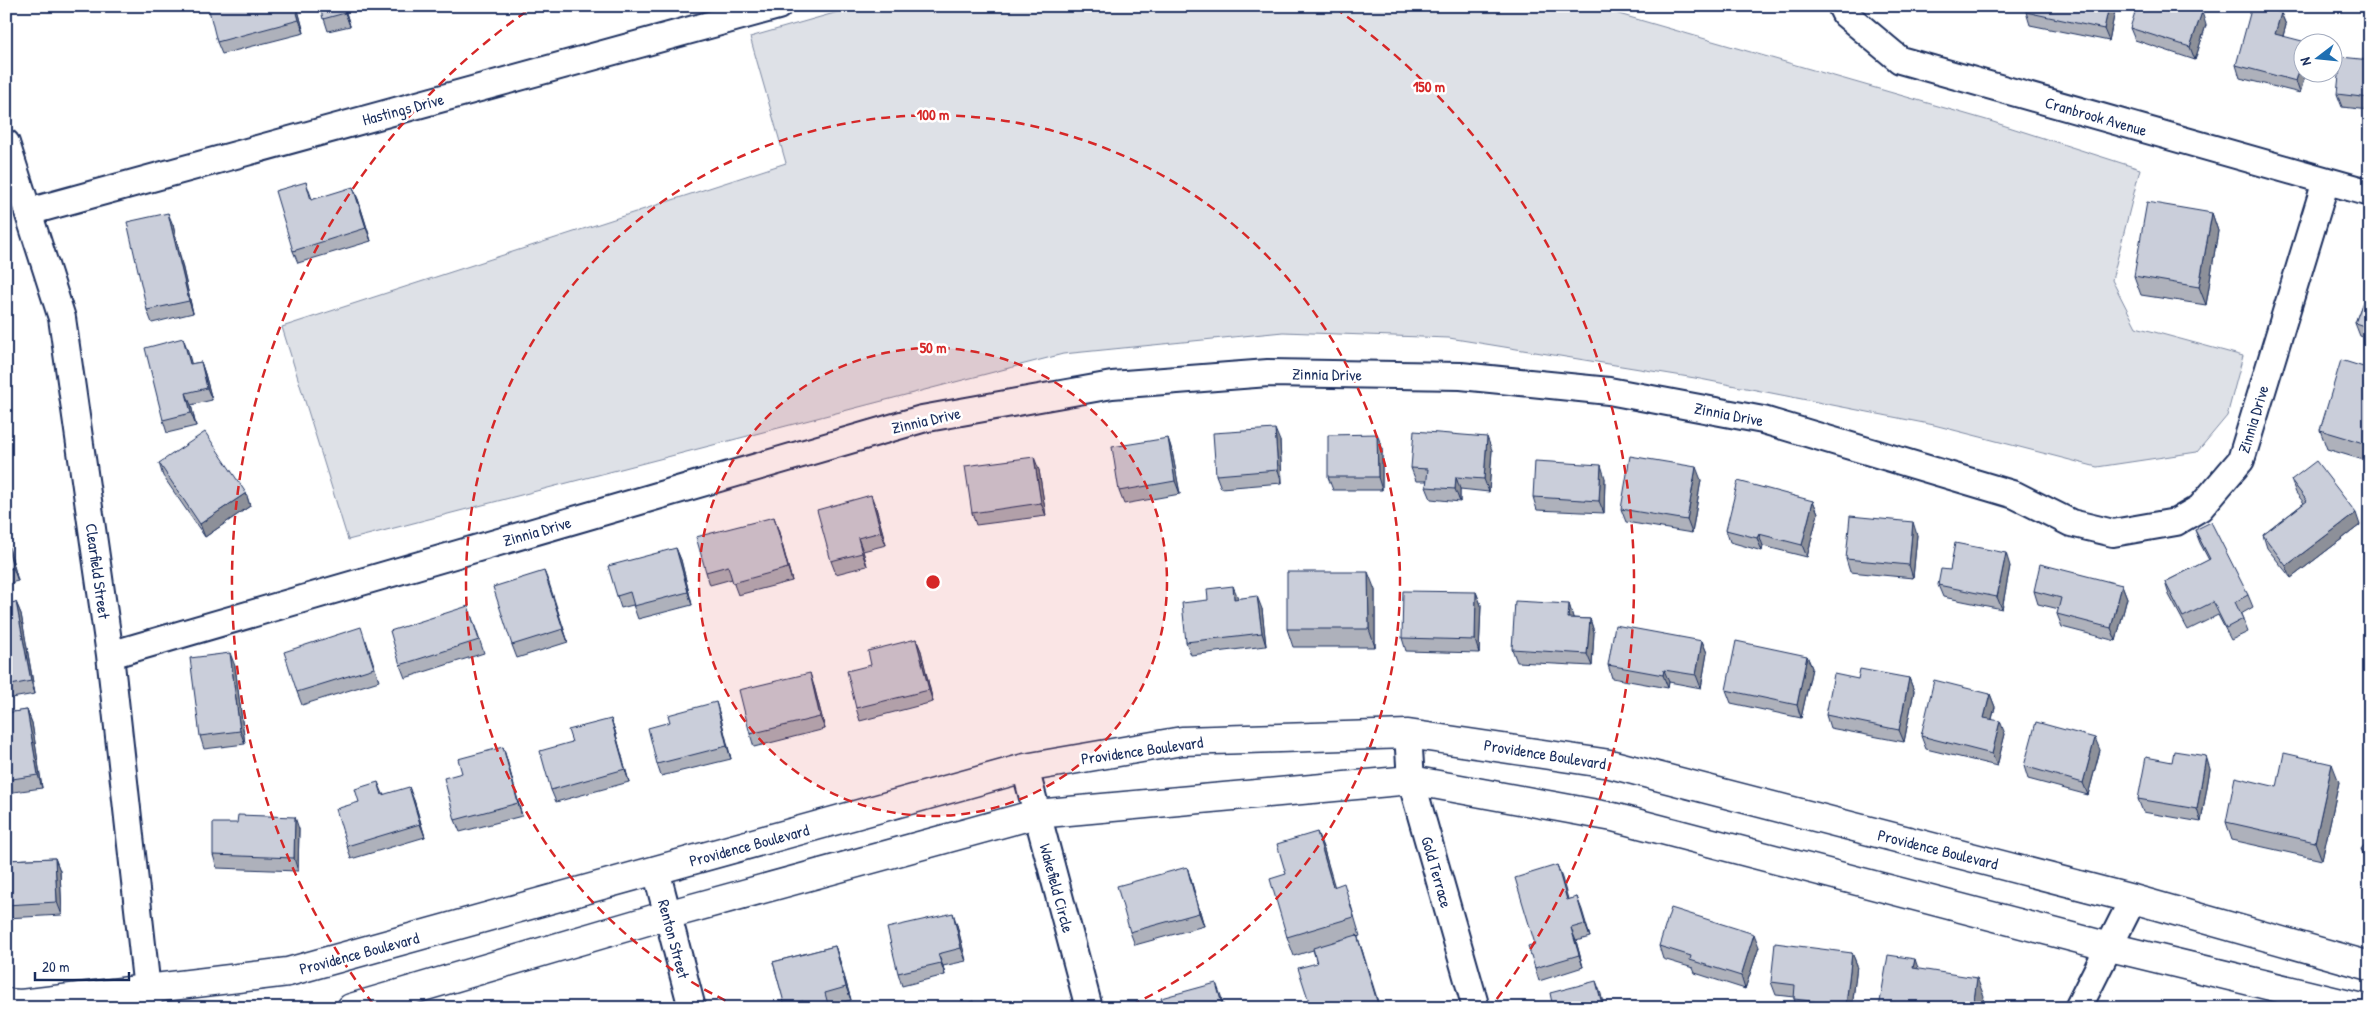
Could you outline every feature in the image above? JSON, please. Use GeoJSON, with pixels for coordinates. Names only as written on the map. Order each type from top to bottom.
{"type":"FeatureCollection","features":[{"type":"Feature","properties":{"kind":"main road","name":"Providence Boulevard"},"geometry":{"type":"LineString","coordinates":[[6,1003],[149,999],[288,972],[1025,768],[1182,741],[1408,734],[1610,764],[2133,899],[2370,966]]}},
{"type":"Feature","properties":{"kind":"main road"},"geometry":{"type":"LineString","coordinates":[[351,1008],[668,914],[1036,814],[1411,780],[1612,817],[2110,947],[2362,1008]]}},
{"type":"Feature","properties":{"kind":"street","name":"Hastings Drive"},"geometry":{"type":"LineString","coordinates":[[28,212],[778,6]]}},
{"type":"Feature","properties":{"kind":"street","name":"Cranbrook Avenue"},"geometry":{"type":"LineString","coordinates":[[1841,6],[1845,14],[1900,60],[2370,193]]}},
{"type":"Feature","properties":{"kind":"street","name":"Clearfield Street"},"geometry":{"type":"LineString","coordinates":[[6,143],[62,318],[110,655],[149,999]]}},
{"type":"Feature","properties":{"kind":"street","name":"Zinnia Drive"},"geometry":{"type":"LineString","coordinates":[[110,655],[922,418],[1112,385],[1268,373],[1461,376],[1610,391],[1763,420],[2015,495],[2071,523],[2113,533],[2176,522],[2200,508],[2241,460],[2326,180]]}},
{"type":"Feature","properties":{"kind":"street","name":"Gold Terrace"},"geometry":{"type":"LineString","coordinates":[[1408,734],[1411,780],[1476,1008]]}},
{"type":"Feature","properties":{"kind":"street","name":"Wakefield Circle"},"geometry":{"type":"LineString","coordinates":[[1025,768],[1089,1008]]}},
{"type":"Feature","properties":{"kind":"street","name":"Renton Street"},"geometry":{"type":"LineString","coordinates":[[656,870],[692,1008]]}},
{"type":"Feature","properties":{"kind":"street"},"geometry":{"type":"LineString","coordinates":[[2078,1008],[2133,899]]}},
{"type":"Feature","properties":{"kind":"shaded area"},"geometry":{"type":"Polygon","coordinates":[[[859,6],[1591,6],[1990,121],[2140,169],[2112,280],[2136,327],[2243,356],[2227,416],[2197,452],[2097,467],[1934,425],[1695,378],[1449,338],[1283,332],[1063,354],[348,540],[282,327],[786,163],[750,37],[859,6]]]}},
{"type":"Feature","properties":{"kind":"building"},"geometry":{"type":"Polygon","coordinates":[[[208,6],[295,6],[299,20],[217,42],[208,6]]]}},
{"type":"Feature","properties":{"kind":"building"},"geometry":{"type":"Polygon","coordinates":[[[320,6],[343,6],[345,13],[323,19],[320,6]]]}},
{"type":"Feature","properties":{"kind":"building"},"geometry":{"type":"Polygon","coordinates":[[[2027,6],[2109,6],[2104,29],[2026,12],[2027,6]]]}},
{"type":"Feature","properties":{"kind":"building"},"geometry":{"type":"Polygon","coordinates":[[[2137,6],[2184,6],[2202,12],[2190,47],[2130,28],[2137,6]]]}},
{"type":"Feature","properties":{"kind":"building"},"geometry":{"type":"Polygon","coordinates":[[[2252,6],[2281,13],[2275,34],[2294,39],[2294,80],[2236,65],[2252,6]]]}},
{"type":"Feature","properties":{"kind":"building"},"geometry":{"type":"Polygon","coordinates":[[[2344,57],[2370,60],[2370,98],[2337,94],[2338,82],[2344,82],[2344,57]]]}},
{"type":"Feature","properties":{"kind":"building"},"geometry":{"type":"Polygon","coordinates":[[[306,182],[311,200],[353,187],[366,228],[293,251],[275,191],[306,182]]]}},
{"type":"Feature","properties":{"kind":"building"},"geometry":{"type":"Polygon","coordinates":[[[2147,202],[2212,213],[2199,287],[2134,276],[2147,202]]]}},
{"type":"Feature","properties":{"kind":"building"},"geometry":{"type":"Polygon","coordinates":[[[168,213],[189,301],[147,310],[127,222],[168,213]]]}},
{"type":"Feature","properties":{"kind":"building"},"geometry":{"type":"Polygon","coordinates":[[[2370,283],[2370,328],[2355,323],[2370,283]]]}},
{"type":"Feature","properties":{"kind":"building"},"geometry":{"type":"Polygon","coordinates":[[[183,338],[190,364],[201,362],[207,388],[186,393],[191,413],[163,420],[145,348],[183,338]]]}},
{"type":"Feature","properties":{"kind":"building"},"geometry":{"type":"Polygon","coordinates":[[[2341,360],[2370,369],[2370,445],[2320,430],[2341,360]]]}},
{"type":"Feature","properties":{"kind":"building"},"geometry":{"type":"Polygon","coordinates":[[[1275,429],[1278,470],[1216,475],[1213,433],[1275,429]]]}},
{"type":"Feature","properties":{"kind":"building"},"geometry":{"type":"Polygon","coordinates":[[[1414,431],[1487,437],[1484,479],[1456,477],[1455,489],[1426,487],[1428,469],[1411,468],[1414,431]]]}},
{"type":"Feature","properties":{"kind":"building"},"geometry":{"type":"Polygon","coordinates":[[[205,432],[246,493],[200,524],[159,463],[205,432]]]}},
{"type":"Feature","properties":{"kind":"building"},"geometry":{"type":"Polygon","coordinates":[[[1377,434],[1378,477],[1328,477],[1328,435],[1377,434]]]}},
{"type":"Feature","properties":{"kind":"building"},"geometry":{"type":"Polygon","coordinates":[[[1168,438],[1175,481],[1119,491],[1112,447],[1168,438]]]}},
{"type":"Feature","properties":{"kind":"building"},"geometry":{"type":"Polygon","coordinates":[[[1630,456],[1696,467],[1687,520],[1621,509],[1630,456]]]}},
{"type":"Feature","properties":{"kind":"building"},"geometry":{"type":"Polygon","coordinates":[[[1034,457],[1041,503],[972,513],[965,466],[1034,457]]]}},
{"type":"Feature","properties":{"kind":"building"},"geometry":{"type":"Polygon","coordinates":[[[1535,461],[1601,465],[1599,501],[1533,497],[1535,461]]]}},
{"type":"Feature","properties":{"kind":"building"},"geometry":{"type":"Polygon","coordinates":[[[2316,461],[2356,513],[2286,566],[2263,535],[2307,501],[2291,480],[2316,461]]]}},
{"type":"Feature","properties":{"kind":"building"},"geometry":{"type":"Polygon","coordinates":[[[1738,481],[1813,501],[1802,545],[1759,534],[1757,538],[1726,530],[1738,481]]]}},
{"type":"Feature","properties":{"kind":"building"},"geometry":{"type":"Polygon","coordinates":[[[871,495],[881,532],[858,538],[862,553],[831,561],[817,510],[871,495]]]}},
{"type":"Feature","properties":{"kind":"building"},"geometry":{"type":"Polygon","coordinates":[[[1850,516],[1913,522],[1909,565],[1846,559],[1850,516]]]}},
{"type":"Feature","properties":{"kind":"building"},"geometry":{"type":"Polygon","coordinates":[[[774,517],[788,568],[733,583],[728,566],[706,572],[696,537],[774,517]]]}},
{"type":"Feature","properties":{"kind":"building"},"geometry":{"type":"Polygon","coordinates":[[[2211,522],[2248,595],[2235,602],[2243,619],[2226,628],[2213,602],[2183,617],[2165,582],[2210,559],[2195,530],[2211,522]]]}},
{"type":"Feature","properties":{"kind":"building"},"geometry":{"type":"Polygon","coordinates":[[[6,541],[13,568],[6,570],[6,541]]]}},
{"type":"Feature","properties":{"kind":"building"},"geometry":{"type":"Polygon","coordinates":[[[1955,543],[2006,553],[1997,597],[1938,585],[1941,569],[1950,570],[1955,543]]]}},
{"type":"Feature","properties":{"kind":"building"},"geometry":{"type":"Polygon","coordinates":[[[676,548],[688,592],[634,606],[630,592],[617,596],[608,566],[676,548]]]}},
{"type":"Feature","properties":{"kind":"building"},"geometry":{"type":"Polygon","coordinates":[[[2040,564],[2122,585],[2111,628],[2057,614],[2061,598],[2034,591],[2040,564]]]}},
{"type":"Feature","properties":{"kind":"building"},"geometry":{"type":"Polygon","coordinates":[[[544,571],[563,629],[512,645],[493,587],[544,571]]]}},
{"type":"Feature","properties":{"kind":"building"},"geometry":{"type":"Polygon","coordinates":[[[1287,572],[1368,572],[1369,629],[1287,629],[1287,572]]]}},
{"type":"Feature","properties":{"kind":"building"},"geometry":{"type":"Polygon","coordinates":[[[1233,586],[1234,599],[1257,596],[1262,633],[1186,642],[1182,603],[1208,600],[1207,589],[1233,586]]]}},
{"type":"Feature","properties":{"kind":"building"},"geometry":{"type":"Polygon","coordinates":[[[1403,591],[1476,592],[1475,640],[1402,638],[1403,591]]]}},
{"type":"Feature","properties":{"kind":"building"},"geometry":{"type":"Polygon","coordinates":[[[1515,601],[1569,604],[1568,618],[1590,619],[1587,654],[1512,649],[1515,601]]]}},
{"type":"Feature","properties":{"kind":"building"},"geometry":{"type":"Polygon","coordinates":[[[16,602],[31,681],[6,686],[6,604],[16,602]]]}},
{"type":"Feature","properties":{"kind":"building"},"geometry":{"type":"Polygon","coordinates":[[[468,606],[479,640],[400,665],[390,631],[468,606]]]}},
{"type":"Feature","properties":{"kind":"building"},"geometry":{"type":"Polygon","coordinates":[[[1615,625],[1702,641],[1696,675],[1664,670],[1663,675],[1608,665],[1615,625]]]}},
{"type":"Feature","properties":{"kind":"building"},"geometry":{"type":"Polygon","coordinates":[[[361,627],[374,668],[297,692],[284,652],[361,627]]]}},
{"type":"Feature","properties":{"kind":"building"},"geometry":{"type":"Polygon","coordinates":[[[916,639],[929,690],[856,708],[847,671],[871,665],[868,651],[916,639]]]}},
{"type":"Feature","properties":{"kind":"building"},"geometry":{"type":"Polygon","coordinates":[[[1736,641],[1807,656],[1797,705],[1726,690],[1736,641]]]}},
{"type":"Feature","properties":{"kind":"building"},"geometry":{"type":"Polygon","coordinates":[[[230,653],[240,731],[200,736],[190,658],[230,653]]]}},
{"type":"Feature","properties":{"kind":"building"},"geometry":{"type":"Polygon","coordinates":[[[1860,669],[1909,678],[1899,730],[1826,715],[1834,674],[1858,679],[1860,669]]]}},
{"type":"Feature","properties":{"kind":"building"},"geometry":{"type":"Polygon","coordinates":[[[810,673],[820,717],[750,734],[739,690],[810,673]]]}},
{"type":"Feature","properties":{"kind":"building"},"geometry":{"type":"Polygon","coordinates":[[[1934,680],[1990,694],[1984,718],[2000,721],[1992,754],[1921,736],[1934,680]]]}},
{"type":"Feature","properties":{"kind":"building"},"geometry":{"type":"Polygon","coordinates":[[[716,702],[727,746],[657,764],[648,728],[670,722],[668,715],[716,702]]]}},
{"type":"Feature","properties":{"kind":"building"},"geometry":{"type":"Polygon","coordinates":[[[27,710],[38,775],[6,780],[6,713],[27,710]]]}},
{"type":"Feature","properties":{"kind":"building"},"geometry":{"type":"Polygon","coordinates":[[[611,719],[625,769],[551,790],[540,751],[572,742],[568,730],[611,719]]]}},
{"type":"Feature","properties":{"kind":"building"},"geometry":{"type":"Polygon","coordinates":[[[2036,722],[2095,738],[2083,783],[2024,766],[2036,722]]]}},
{"type":"Feature","properties":{"kind":"building"},"geometry":{"type":"Polygon","coordinates":[[[503,747],[518,803],[455,820],[444,778],[462,773],[458,759],[503,747]]]}},
{"type":"Feature","properties":{"kind":"building"},"geometry":{"type":"Polygon","coordinates":[[[2174,751],[2206,756],[2197,809],[2138,799],[2146,757],[2172,762],[2174,751]]]}},
{"type":"Feature","properties":{"kind":"building"},"geometry":{"type":"Polygon","coordinates":[[[2284,753],[2332,764],[2315,842],[2226,822],[2235,777],[2277,787],[2284,753]]]}},
{"type":"Feature","properties":{"kind":"building"},"geometry":{"type":"Polygon","coordinates":[[[378,782],[382,795],[409,787],[420,824],[347,846],[336,809],[359,802],[355,789],[378,782]]]}},
{"type":"Feature","properties":{"kind":"building"},"geometry":{"type":"Polygon","coordinates":[[[238,815],[295,817],[294,858],[213,855],[213,823],[237,823],[238,815]]]}},
{"type":"Feature","properties":{"kind":"building"},"geometry":{"type":"Polygon","coordinates":[[[1317,832],[1333,887],[1344,883],[1354,917],[1287,937],[1270,879],[1286,874],[1277,844],[1317,832]]]}},
{"type":"Feature","properties":{"kind":"building"},"geometry":{"type":"Polygon","coordinates":[[[2370,839],[2370,856],[2361,849],[2370,839]]]}},
{"type":"Feature","properties":{"kind":"building"},"geometry":{"type":"Polygon","coordinates":[[[55,858],[57,902],[6,905],[6,860],[55,858]]]}},
{"type":"Feature","properties":{"kind":"building"},"geometry":{"type":"Polygon","coordinates":[[[1557,865],[1567,900],[1577,897],[1585,924],[1571,928],[1579,955],[1535,968],[1528,946],[1535,944],[1515,878],[1557,865]]]}},
{"type":"Feature","properties":{"kind":"building"},"geometry":{"type":"Polygon","coordinates":[[[1187,867],[1199,913],[1130,932],[1117,886],[1187,867]]]}},
{"type":"Feature","properties":{"kind":"building"},"geometry":{"type":"Polygon","coordinates":[[[1671,908],[1754,934],[1741,976],[1690,960],[1691,956],[1659,946],[1671,908]]]}},
{"type":"Feature","properties":{"kind":"building"},"geometry":{"type":"Polygon","coordinates":[[[953,913],[961,948],[938,954],[941,963],[898,973],[887,928],[953,913]]]}},
{"type":"Feature","properties":{"kind":"building"},"geometry":{"type":"Polygon","coordinates":[[[1357,935],[1379,1008],[1311,1008],[1298,968],[1317,963],[1313,948],[1357,935]]]}},
{"type":"Feature","properties":{"kind":"building"},"geometry":{"type":"Polygon","coordinates":[[[1775,943],[1852,953],[1846,1005],[1794,999],[1795,985],[1771,982],[1775,943]]]}},
{"type":"Feature","properties":{"kind":"building"},"geometry":{"type":"Polygon","coordinates":[[[835,946],[846,987],[825,993],[829,1008],[805,1008],[803,1001],[785,1006],[773,962],[835,946]]]}},
{"type":"Feature","properties":{"kind":"building"},"geometry":{"type":"Polygon","coordinates":[[[1888,955],[1915,959],[1913,968],[1977,978],[1973,1008],[1879,1008],[1888,955]]]}},
{"type":"Feature","properties":{"kind":"building"},"geometry":{"type":"Polygon","coordinates":[[[1596,981],[1603,1008],[1553,1008],[1550,993],[1596,981]]]}},
{"type":"Feature","properties":{"kind":"building"},"geometry":{"type":"Polygon","coordinates":[[[1216,983],[1223,1008],[1164,1008],[1161,998],[1216,983]]]}},
{"type":"Feature","properties":{"kind":"building"},"geometry":{"type":"Polygon","coordinates":[[[973,1001],[975,1008],[953,1008],[973,1001]]]}},
{"type":"Feature","properties":{"kind":"building"},"geometry":{"type":"Polygon","coordinates":[[[615,1004],[616,1008],[590,1008],[615,1004]]]}}]}
